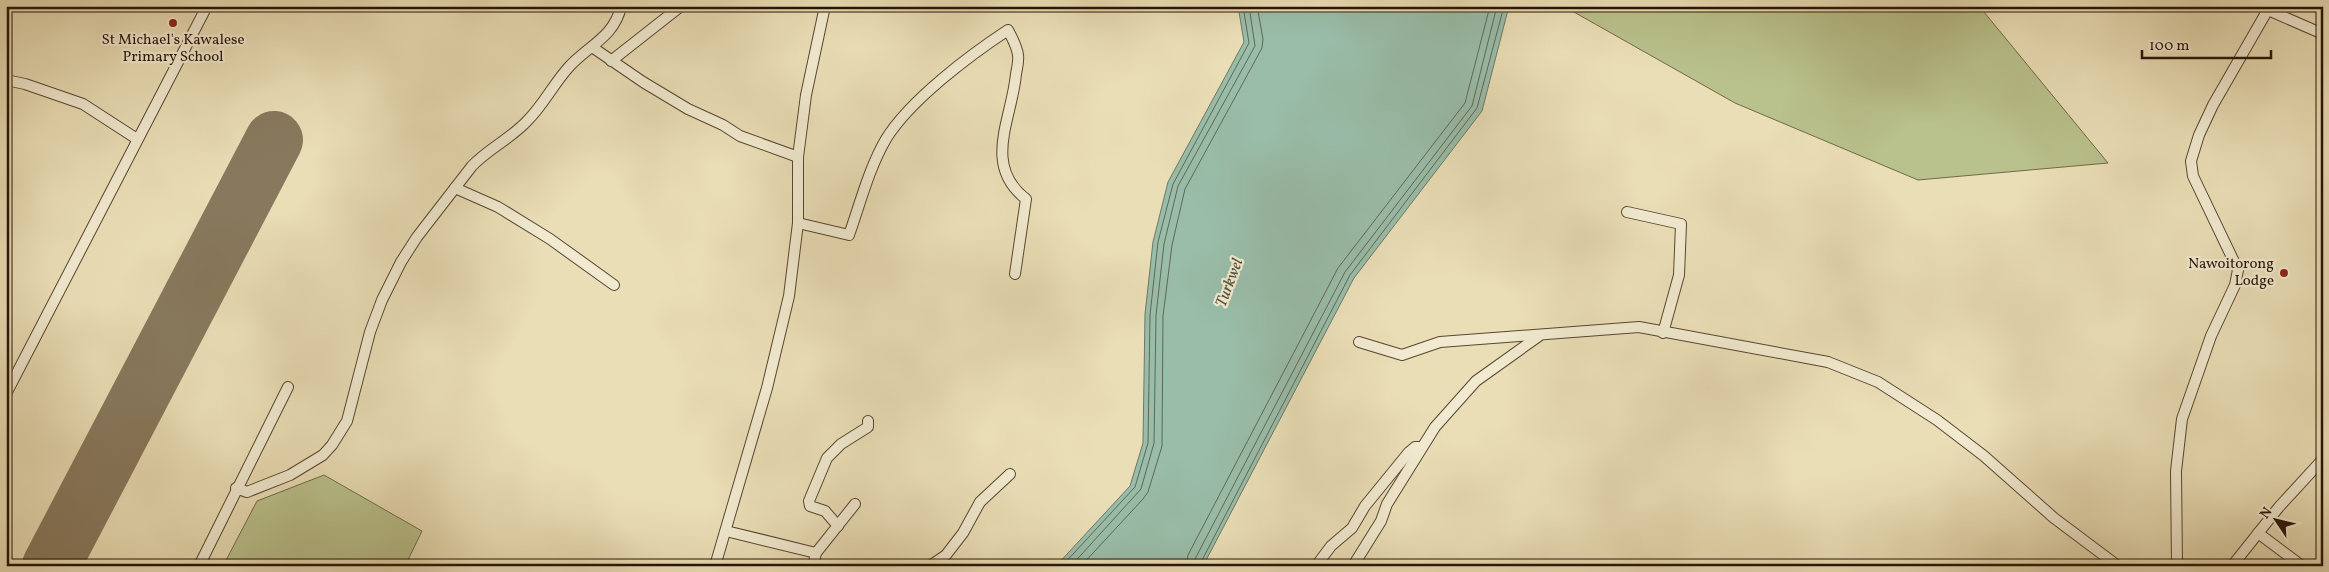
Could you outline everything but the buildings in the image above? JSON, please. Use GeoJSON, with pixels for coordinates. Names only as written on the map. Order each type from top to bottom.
{"type":"FeatureCollection","features":[{"type":"Feature","properties":{"kind":"street"},"geometry":{"type":"LineString","coordinates":[[6,394],[207,6]]}},
{"type":"Feature","properties":{"kind":"street"},"geometry":{"type":"LineString","coordinates":[[236,488],[247,492],[290,475],[323,455],[332,445],[347,421],[370,332],[382,300],[407,252],[454,188],[484,153],[528,121],[568,67],[613,27],[621,6]]}},
{"type":"Feature","properties":{"kind":"street"},"geometry":{"type":"LineString","coordinates":[[612,61],[681,6]]}},
{"type":"Feature","properties":{"kind":"street"},"geometry":{"type":"LineString","coordinates":[[715,566],[767,388],[788,296],[798,223],[798,157],[806,96],[824,6]]}},
{"type":"Feature","properties":{"kind":"street"},"geometry":{"type":"LineString","coordinates":[[2178,566],[2176,471],[2182,419],[2210,336],[2235,285],[2238,270],[2194,176],[2190,161],[2199,135],[2213,105],[2269,8],[2323,34]]}},
{"type":"Feature","properties":{"kind":"street"},"geometry":{"type":"LineString","coordinates":[[798,223],[849,235],[886,139],[908,112],[927,94],[967,60],[1008,30],[1018,56],[1015,86],[1002,144],[1002,166],[1010,184],[1026,199],[1015,274]]}},
{"type":"Feature","properties":{"kind":"street"},"geometry":{"type":"LineString","coordinates":[[592,46],[668,98],[723,125],[740,136],[798,157]]}},
{"type":"Feature","properties":{"kind":"street"},"geometry":{"type":"LineString","coordinates":[[6,80],[25,84],[83,104],[137,139]]}},
{"type":"Feature","properties":{"kind":"street"},"geometry":{"type":"LineString","coordinates":[[454,188],[498,207],[550,239],[614,285]]}},
{"type":"Feature","properties":{"kind":"street"},"geometry":{"type":"LineString","coordinates":[[1627,212],[1681,224],[1678,275],[1663,333]]}},
{"type":"Feature","properties":{"kind":"street"},"geometry":{"type":"LineString","coordinates":[[1359,342],[1402,355],[1440,342],[1638,327],[1828,362],[1878,382],[1931,416],[1984,456],[2054,518],[2118,566]]}},
{"type":"Feature","properties":{"kind":"street"},"geometry":{"type":"LineString","coordinates":[[1353,566],[1381,521],[1387,504],[1435,427],[1476,381],[1540,335]]}},
{"type":"Feature","properties":{"kind":"street"},"geometry":{"type":"LineString","coordinates":[[198,566],[288,387]]}},
{"type":"Feature","properties":{"kind":"street"},"geometry":{"type":"LineString","coordinates":[[838,526],[825,511],[810,506],[809,501],[827,458],[841,444],[868,427],[868,421]]}},
{"type":"Feature","properties":{"kind":"street"},"geometry":{"type":"LineString","coordinates":[[1316,566],[1331,546],[1352,528],[1365,506],[1409,452],[1415,447],[1422,447]]}},
{"type":"Feature","properties":{"kind":"street"},"geometry":{"type":"LineString","coordinates":[[2232,566],[2258,533],[2323,459]]}},
{"type":"Feature","properties":{"kind":"street"},"geometry":{"type":"LineString","coordinates":[[930,566],[946,555],[963,533],[980,502],[1010,474]]}},
{"type":"Feature","properties":{"kind":"street"},"geometry":{"type":"LineString","coordinates":[[813,566],[816,553],[855,504]]}},
{"type":"Feature","properties":{"kind":"street"},"geometry":{"type":"LineString","coordinates":[[726,531],[816,553]]}},
{"type":"Feature","properties":{"kind":"street"},"geometry":{"type":"LineString","coordinates":[[2258,533],[2302,566]]}},
{"type":"Feature","properties":{"kind":"shaded area"},"geometry":{"type":"Polygon","coordinates":[[[1979,6],[2108,163],[1918,180],[1735,103],[1565,7],[1979,6]]]}},
{"type":"Feature","properties":{"kind":"shaded area"},"geometry":{"type":"Polygon","coordinates":[[[324,475],[422,531],[405,566],[223,566],[257,501],[324,475]]]}},
{"type":"Feature","properties":{"kind":"water","name":"Turkwel"},"geometry":{"type":"Polygon","coordinates":[[[1238,6],[1509,6],[1482,111],[1354,278],[1203,566],[1056,566],[1130,486],[1143,443],[1145,314],[1153,242],[1168,182],[1244,42],[1238,6]]]}},
{"type":"Feature","properties":{"kind":"runway"},"geometry":{"type":"LineString","coordinates":[[51,566],[274,140]]}},
{"type":"Feature","properties":{"kind":"place","name":"St Michael's Kawalese Primary School"},"geometry":{"type":"Point","coordinates":[173,23]}},
{"type":"Feature","properties":{"kind":"place","name":"Nawoitorong Lodge"},"geometry":{"type":"Point","coordinates":[2284,273]}}]}
